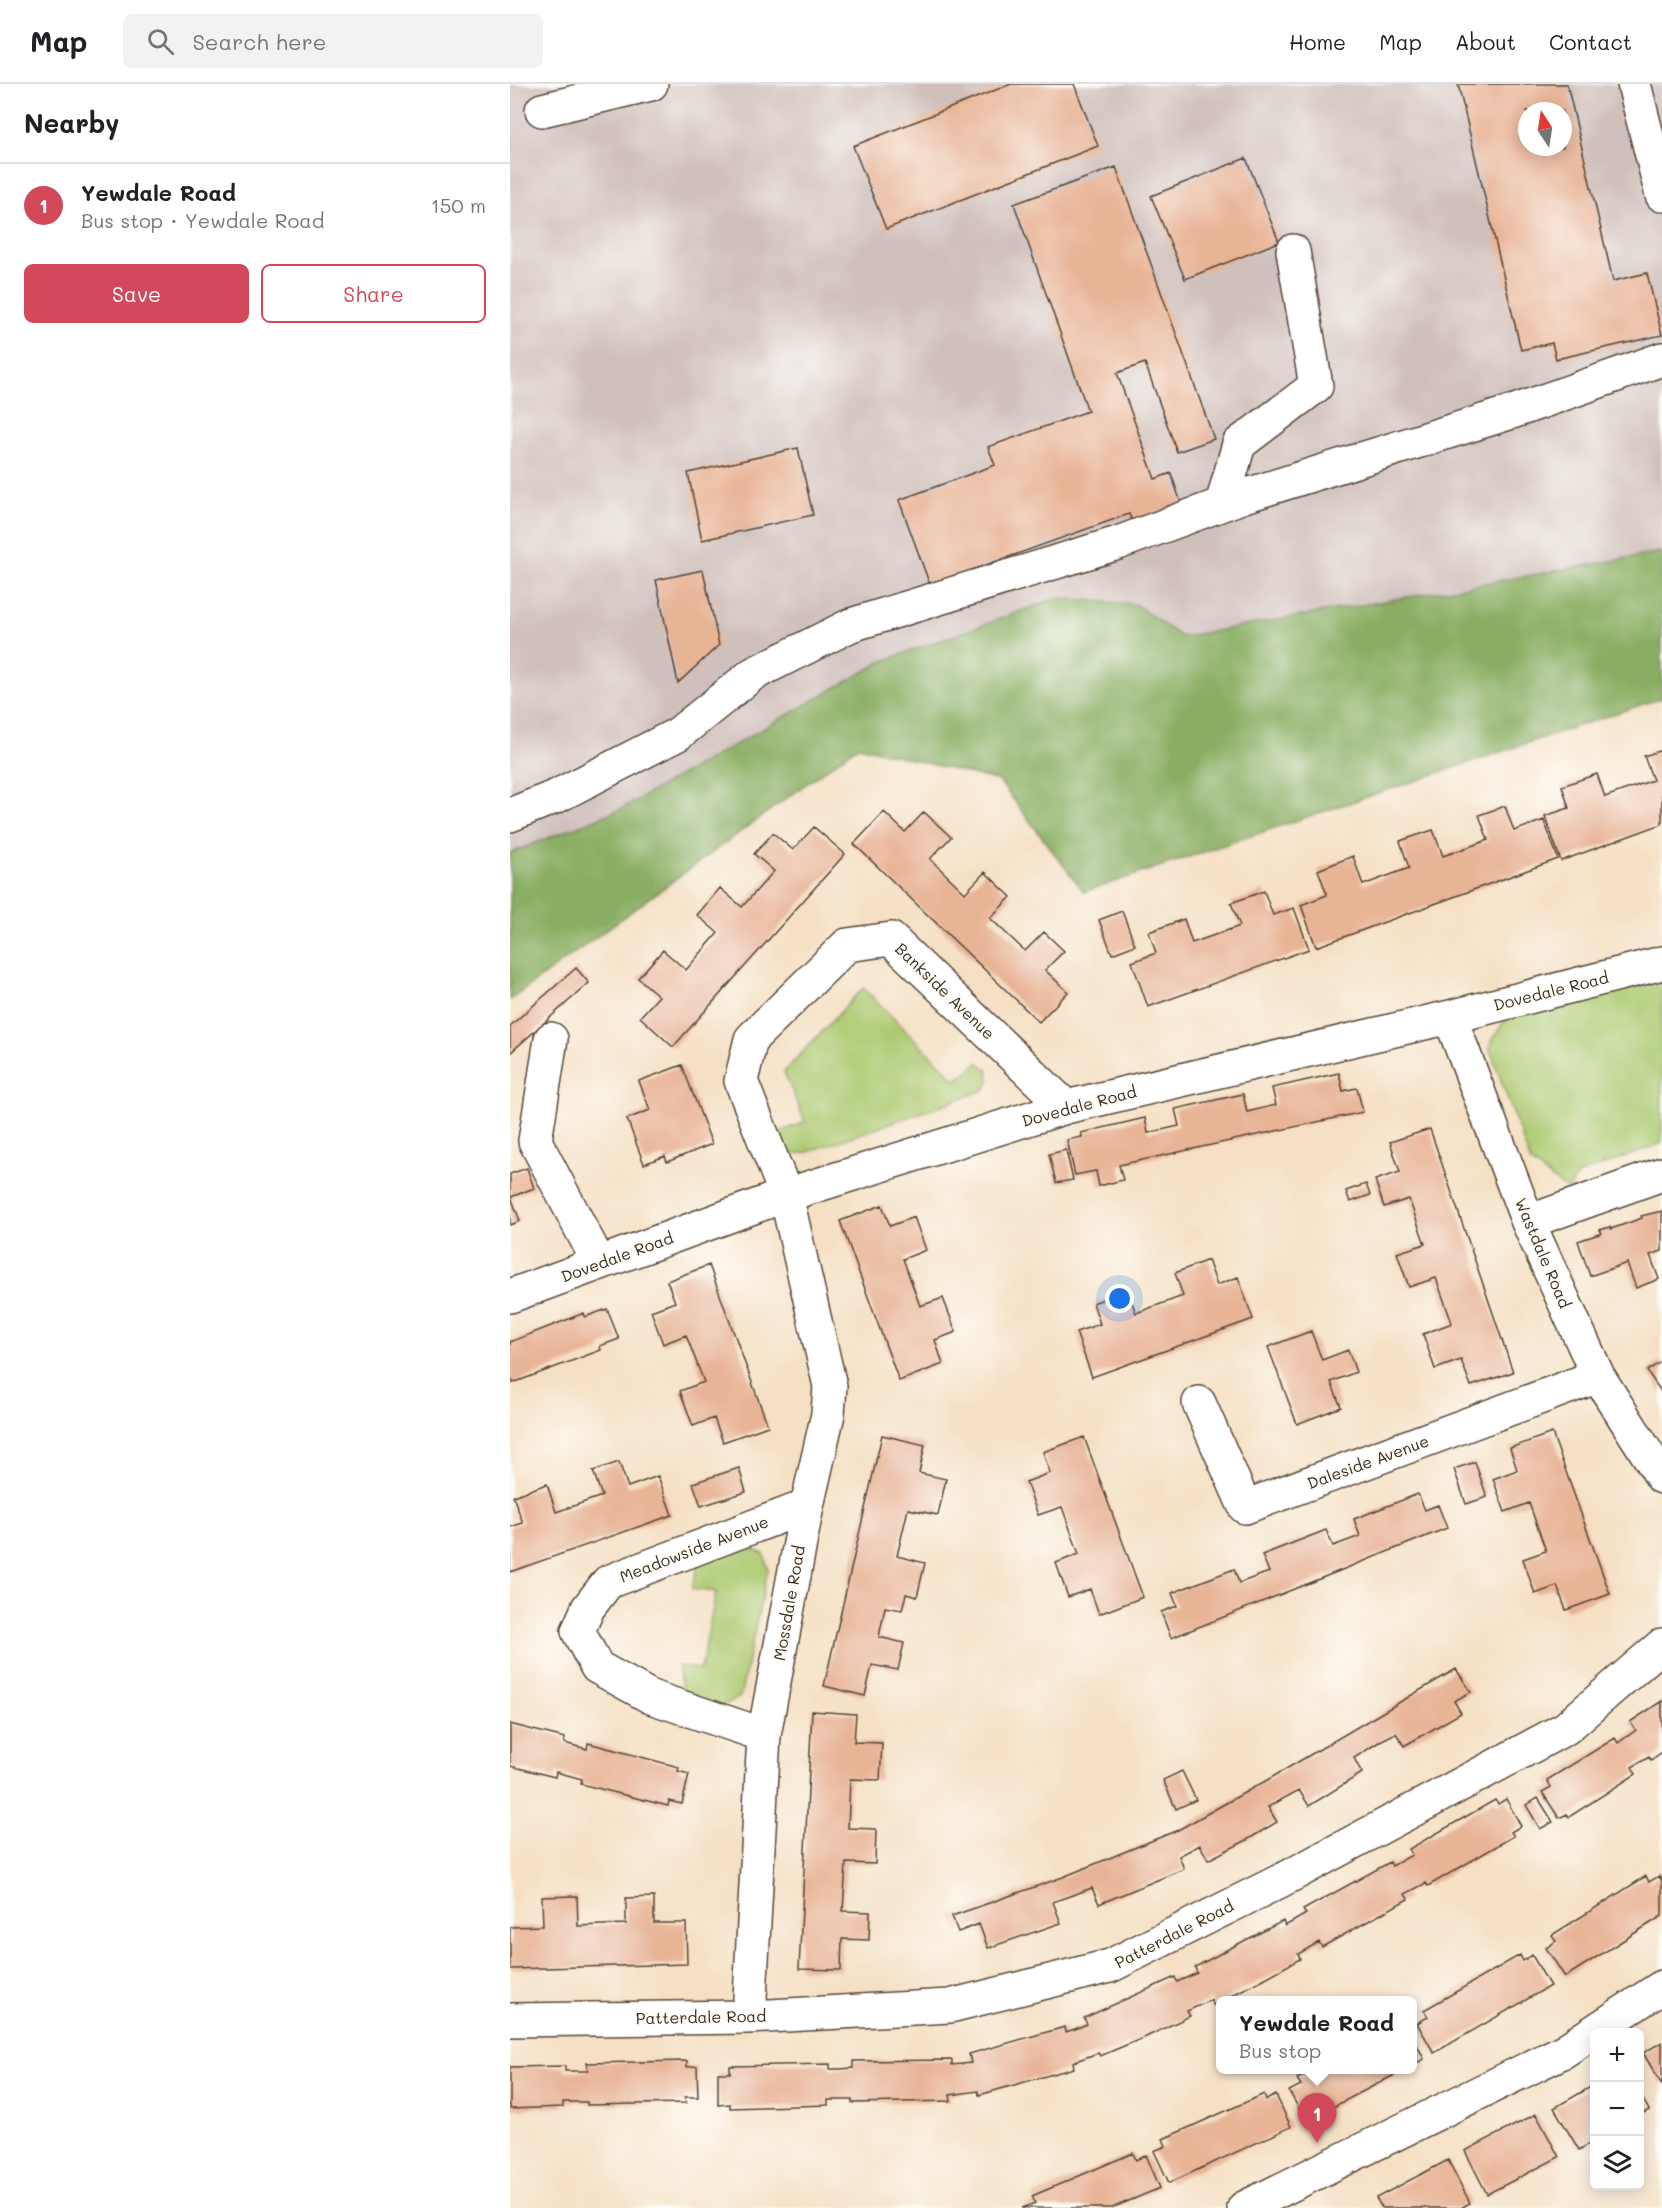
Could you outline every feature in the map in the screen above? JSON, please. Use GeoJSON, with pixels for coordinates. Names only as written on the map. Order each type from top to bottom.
{"type":"FeatureCollection","features":[{"type":"Feature","properties":{"kind":"street"},"geometry":{"type":"LineString","coordinates":[[542,110],[651,84]]}},
{"type":"Feature","properties":{"kind":"street"},"geometry":{"type":"LineString","coordinates":[[1634,84],[1662,195]]}},
{"type":"Feature","properties":{"kind":"street"},"geometry":{"type":"LineString","coordinates":[[1222,504],[1239,444],[1316,386],[1293,250]]}},
{"type":"Feature","properties":{"kind":"street"},"geometry":{"type":"LineString","coordinates":[[510,815],[558,796],[678,734],[753,674],[851,625],[1118,543],[1222,504],[1515,411],[1662,359]]}},
{"type":"Feature","properties":{"kind":"street","name":"Bankside Avenue"},"geometry":{"type":"LineString","coordinates":[[786,1195],[741,1081],[746,1060],[751,1040],[847,945],[891,939],[1066,1107]]}},
{"type":"Feature","properties":{"kind":"street","name":"Dovedale Road"},"geometry":{"type":"LineString","coordinates":[[510,1296],[786,1195],[1066,1107],[1450,1017],[1662,963]]}},
{"type":"Feature","properties":{"kind":"street","name":"Wastdale Road"},"geometry":{"type":"LineString","coordinates":[[1450,1017],[1528,1222],[1598,1377],[1662,1477]]}},
{"type":"Feature","properties":{"kind":"street"},"geometry":{"type":"LineString","coordinates":[[551,1039],[535,1141],[599,1263]]}},
{"type":"Feature","properties":{"kind":"street"},"geometry":{"type":"LineString","coordinates":[[1528,1222],[1662,1174]]}},
{"type":"Feature","properties":{"kind":"street","name":"Mossdale Road"},"geometry":{"type":"LineString","coordinates":[[749,2018],[764,1735],[807,1506],[828,1413],[830,1386],[786,1195]]}},
{"type":"Feature","properties":{"kind":"street","name":"Daleside Avenue"},"geometry":{"type":"LineString","coordinates":[[1199,1403],[1245,1507],[1598,1377]]}},
{"type":"Feature","properties":{"kind":"street","name":"Meadowside Avenue"},"geometry":{"type":"LineString","coordinates":[[764,1735],[651,1697],[597,1667],[578,1631],[588,1608],[608,1582],[807,1506]]}},
{"type":"Feature","properties":{"kind":"street","name":"Patterdale Road"},"geometry":{"type":"LineString","coordinates":[[510,2020],[749,2018],[950,2006],[1110,1966],[1290,1876],[1566,1728],[1662,1645]]}},
{"type":"Feature","properties":{"kind":"street"},"geometry":{"type":"LineString","coordinates":[[1244,2208],[1564,2051],[1662,1987]]}},
{"type":"Feature","properties":{"kind":"shaded area"},"geometry":{"type":"Polygon","coordinates":[[[510,84],[1662,84],[1662,552],[1181,637],[1135,604],[881,662],[621,809],[510,853],[510,84]]]}},
{"type":"Feature","properties":{"kind":"green space"},"geometry":{"type":"Polygon","coordinates":[[[1662,552],[1662,698],[1084,892],[999,781],[858,746],[510,1000],[510,853],[621,809],[881,662],[1057,598],[1135,604],[1181,637],[1662,552]]]}},
{"type":"Feature","properties":{"kind":"green space"},"geometry":{"type":"Polygon","coordinates":[[[1657,981],[1662,983],[1662,1143],[1577,1175],[1569,1191],[1531,1163],[1489,1047],[1506,1017],[1657,981]]]}},
{"type":"Feature","properties":{"kind":"green space"},"geometry":{"type":"Polygon","coordinates":[[[863,988],[956,1080],[978,1063],[988,1070],[989,1081],[985,1090],[805,1153],[783,1155],[775,1138],[782,1131],[805,1122],[784,1072],[863,988]]]}},
{"type":"Feature","properties":{"kind":"green space"},"geometry":{"type":"Polygon","coordinates":[[[745,1546],[764,1554],[768,1569],[740,1697],[716,1706],[710,1705],[682,1690],[678,1666],[701,1669],[716,1592],[692,1589],[700,1560],[745,1546]]]}},
{"type":"Feature","properties":{"kind":"building"},"geometry":{"type":"Polygon","coordinates":[[[1011,84],[1074,84],[1098,146],[886,229],[853,146],[1011,84]]]}},
{"type":"Feature","properties":{"kind":"building"},"geometry":{"type":"Polygon","coordinates":[[[1458,84],[1567,84],[1571,102],[1518,102],[1518,156],[1572,156],[1572,105],[1613,281],[1647,273],[1662,335],[1556,359],[1552,343],[1521,350],[1458,84]]]}},
{"type":"Feature","properties":{"kind":"building"},"geometry":{"type":"Polygon","coordinates":[[[1246,158],[1279,242],[1185,279],[1151,196],[1246,158]]]}},
{"type":"Feature","properties":{"kind":"building"},"geometry":{"type":"Polygon","coordinates":[[[1116,167],[1214,439],[1177,452],[1145,363],[1117,373],[1155,479],[1171,473],[1181,503],[1132,521],[1129,514],[930,585],[899,500],[995,465],[988,447],[1088,411],[1014,204],[1116,167]]]}},
{"type":"Feature","properties":{"kind":"building"},"geometry":{"type":"Polygon","coordinates":[[[798,448],[813,515],[702,540],[688,473],[798,448]]]}},
{"type":"Feature","properties":{"kind":"building"},"geometry":{"type":"Polygon","coordinates":[[[703,570],[719,645],[678,683],[656,580],[703,570]]]}},
{"type":"Feature","properties":{"kind":"building"},"geometry":{"type":"Polygon","coordinates":[[[1662,750],[1662,824],[1561,861],[1545,816],[1569,808],[1562,786],[1597,774],[1605,797],[1653,780],[1644,756],[1662,750]]]}},
{"type":"Feature","properties":{"kind":"building"},"geometry":{"type":"Polygon","coordinates":[[[1505,806],[1514,831],[1544,820],[1558,859],[1316,947],[1301,905],[1327,895],[1318,870],[1353,856],[1363,885],[1409,868],[1400,841],[1433,830],[1443,856],[1488,840],[1479,815],[1505,806]]]}},
{"type":"Feature","properties":{"kind":"building"},"geometry":{"type":"Polygon","coordinates":[[[884,812],[905,832],[924,812],[951,837],[930,859],[965,893],[985,872],[1011,897],[990,918],[1025,951],[1044,932],[1064,951],[1045,970],[1068,992],[1039,1022],[854,844],[884,812]]]}},
{"type":"Feature","properties":{"kind":"building"},"geometry":{"type":"Polygon","coordinates":[[[814,827],[845,854],[673,1047],[640,1017],[659,996],[638,978],[663,950],[686,970],[718,933],[697,915],[720,888],[742,907],[774,871],[754,854],[773,833],[793,850],[814,827]]]}},
{"type":"Feature","properties":{"kind":"building"},"geometry":{"type":"Polygon","coordinates":[[[1264,891],[1273,915],[1294,908],[1309,949],[1148,1007],[1132,962],[1156,953],[1149,932],[1184,919],[1192,943],[1240,926],[1231,903],[1264,891]]]}},
{"type":"Feature","properties":{"kind":"building"},"geometry":{"type":"Polygon","coordinates":[[[1122,911],[1135,945],[1112,954],[1099,920],[1122,911]]]}},
{"type":"Feature","properties":{"kind":"building"},"geometry":{"type":"Polygon","coordinates":[[[576,968],[589,983],[510,1053],[510,1026],[576,968]]]}},
{"type":"Feature","properties":{"kind":"building"},"geometry":{"type":"Polygon","coordinates":[[[682,1065],[712,1144],[667,1162],[665,1156],[644,1164],[627,1119],[650,1110],[639,1081],[682,1065]]]}},
{"type":"Feature","properties":{"kind":"building"},"geometry":{"type":"Polygon","coordinates":[[[1339,1073],[1343,1091],[1357,1088],[1363,1112],[1119,1165],[1123,1180],[1099,1186],[1096,1171],[1075,1175],[1067,1140],[1082,1137],[1081,1133],[1145,1118],[1148,1133],[1179,1126],[1175,1109],[1243,1094],[1247,1112],[1276,1105],[1272,1088],[1339,1073]]]}},
{"type":"Feature","properties":{"kind":"building"},"geometry":{"type":"Polygon","coordinates":[[[1430,1129],[1513,1372],[1471,1386],[1461,1360],[1435,1369],[1423,1334],[1452,1323],[1436,1278],[1409,1287],[1397,1253],[1425,1244],[1409,1199],[1384,1207],[1375,1180],[1400,1172],[1390,1142],[1430,1129]]]}},
{"type":"Feature","properties":{"kind":"building"},"geometry":{"type":"Polygon","coordinates":[[[1066,1150],[1073,1180],[1056,1183],[1049,1154],[1066,1150]]]}},
{"type":"Feature","properties":{"kind":"building"},"geometry":{"type":"Polygon","coordinates":[[[527,1168],[534,1188],[511,1197],[520,1221],[510,1225],[510,1174],[527,1168]]]}},
{"type":"Feature","properties":{"kind":"building"},"geometry":{"type":"Polygon","coordinates":[[[1366,1184],[1370,1195],[1350,1202],[1346,1191],[1366,1184]]]}},
{"type":"Feature","properties":{"kind":"building"},"geometry":{"type":"Polygon","coordinates":[[[882,1205],[890,1226],[914,1217],[926,1250],[903,1259],[920,1306],[943,1298],[956,1332],[935,1340],[943,1364],[899,1381],[840,1221],[882,1205]]]}},
{"type":"Feature","properties":{"kind":"building"},"geometry":{"type":"Polygon","coordinates":[[[1662,1211],[1662,1251],[1650,1255],[1659,1279],[1636,1288],[1627,1263],[1590,1276],[1578,1241],[1602,1233],[1600,1230],[1610,1227],[1611,1229],[1642,1218],[1641,1216],[1662,1211]]]}},
{"type":"Feature","properties":{"kind":"building"},"geometry":{"type":"Polygon","coordinates":[[[1208,1260],[1217,1285],[1238,1277],[1253,1319],[1092,1377],[1076,1332],[1100,1324],[1093,1303],[1127,1290],[1136,1313],[1183,1296],[1175,1273],[1208,1260]]]}},
{"type":"Feature","properties":{"kind":"building"},"geometry":{"type":"Polygon","coordinates":[[[709,1265],[768,1426],[723,1442],[714,1418],[693,1426],[680,1391],[704,1382],[686,1335],[663,1344],[651,1311],[675,1302],[667,1281],[709,1265]]]}},
{"type":"Feature","properties":{"kind":"building"},"geometry":{"type":"Polygon","coordinates":[[[607,1309],[619,1339],[600,1346],[601,1350],[513,1383],[512,1380],[510,1381],[510,1342],[584,1313],[585,1317],[607,1309]]]}},
{"type":"Feature","properties":{"kind":"building"},"geometry":{"type":"Polygon","coordinates":[[[1311,1331],[1322,1360],[1348,1350],[1356,1372],[1331,1382],[1341,1407],[1297,1424],[1268,1347],[1311,1331]]]}},
{"type":"Feature","properties":{"kind":"building"},"geometry":{"type":"Polygon","coordinates":[[[1662,1361],[1662,1393],[1647,1371],[1662,1361]]]}},
{"type":"Feature","properties":{"kind":"building"},"geometry":{"type":"Polygon","coordinates":[[[1552,1433],[1610,1594],[1566,1610],[1557,1586],[1535,1594],[1523,1559],[1546,1551],[1529,1503],[1505,1512],[1493,1479],[1517,1470],[1510,1448],[1552,1433]]]}},
{"type":"Feature","properties":{"kind":"building"},"geometry":{"type":"Polygon","coordinates":[[[882,1435],[925,1445],[919,1473],[946,1479],[938,1515],[908,1509],[897,1556],[925,1563],[917,1597],[906,1594],[902,1610],[885,1607],[879,1637],[904,1643],[898,1670],[872,1665],[865,1696],[824,1686],[882,1435]]]}},
{"type":"Feature","properties":{"kind":"building"},"geometry":{"type":"Polygon","coordinates":[[[1084,1437],[1143,1597],[1099,1614],[1090,1589],[1068,1597],[1056,1563],[1079,1554],[1062,1507],[1038,1515],[1026,1482],[1050,1473],[1043,1452],[1084,1437]]]}},
{"type":"Feature","properties":{"kind":"building"},"geometry":{"type":"Polygon","coordinates":[[[619,1462],[628,1487],[658,1476],[672,1515],[510,1572],[510,1527],[523,1523],[513,1496],[547,1484],[556,1512],[602,1496],[593,1471],[619,1462]]]}},
{"type":"Feature","properties":{"kind":"building"},"geometry":{"type":"Polygon","coordinates":[[[1475,1462],[1487,1497],[1466,1504],[1454,1469],[1475,1462]]]}},
{"type":"Feature","properties":{"kind":"building"},"geometry":{"type":"Polygon","coordinates":[[[739,1468],[746,1492],[701,1506],[693,1483],[739,1468]]]}},
{"type":"Feature","properties":{"kind":"building"},"geometry":{"type":"Polygon","coordinates":[[[1418,1494],[1425,1510],[1438,1505],[1447,1528],[1171,1638],[1161,1612],[1177,1606],[1172,1593],[1234,1569],[1239,1583],[1269,1572],[1262,1555],[1326,1530],[1333,1546],[1360,1536],[1354,1519],[1418,1494]]]}},
{"type":"Feature","properties":{"kind":"building"},"geometry":{"type":"Polygon","coordinates":[[[1456,1669],[1471,1692],[1454,1701],[1461,1713],[1404,1746],[1396,1733],[1382,1740],[1354,1758],[1362,1773],[1309,1806],[1299,1790],[1268,1807],[1277,1822],[1247,1840],[1208,1860],[1200,1845],[1179,1856],[1184,1869],[1099,1904],[1092,1888],[1053,1902],[1061,1923],[988,1948],[979,1924],[958,1932],[952,1916],[1063,1877],[1178,1830],[1456,1669]]]}},
{"type":"Feature","properties":{"kind":"building"},"geometry":{"type":"Polygon","coordinates":[[[1662,1701],[1662,1752],[1651,1760],[1649,1757],[1632,1767],[1636,1774],[1569,1817],[1567,1814],[1559,1818],[1542,1792],[1551,1787],[1547,1780],[1615,1738],[1618,1743],[1636,1730],[1630,1722],[1662,1701]]]}},
{"type":"Feature","properties":{"kind":"building"},"geometry":{"type":"Polygon","coordinates":[[[812,1711],[856,1714],[854,1742],[882,1743],[880,1780],[850,1779],[848,1828],[876,1829],[875,1864],[846,1863],[843,1911],[870,1912],[869,1940],[842,1939],[841,1970],[799,1969],[812,1711]]]}},
{"type":"Feature","properties":{"kind":"building"},"geometry":{"type":"Polygon","coordinates":[[[510,1724],[565,1738],[564,1743],[587,1749],[588,1743],[679,1767],[678,1771],[689,1774],[682,1804],[669,1801],[668,1806],[581,1784],[582,1779],[556,1772],[555,1777],[510,1766],[510,1724]]]}},
{"type":"Feature","properties":{"kind":"building"},"geometry":{"type":"Polygon","coordinates":[[[1182,1771],[1196,1800],[1176,1809],[1163,1780],[1182,1771]]]}},
{"type":"Feature","properties":{"kind":"building"},"geometry":{"type":"Polygon","coordinates":[[[1538,1798],[1553,1822],[1540,1829],[1526,1805],[1538,1798]]]}},
{"type":"Feature","properties":{"kind":"building"},"geometry":{"type":"Polygon","coordinates":[[[1506,1799],[1521,1826],[1511,1832],[1514,1836],[1428,1886],[1426,1883],[1405,1894],[1408,1899],[1322,1947],[1319,1942],[1298,1954],[1300,1959],[1260,1981],[1231,1996],[1216,1996],[1216,2003],[1213,2005],[1211,2000],[1187,2011],[1190,2016],[1148,2036],[1100,2056],[1098,2053],[1073,2062],[1074,2068],[979,2095],[978,2091],[950,2095],[951,2101],[852,2103],[852,2100],[828,2100],[828,2105],[730,2108],[730,2104],[718,2105],[718,2073],[730,2073],[730,2066],[830,2064],[830,2069],[839,2069],[853,2068],[853,2061],[952,2060],[952,2065],[962,2064],[971,2063],[969,2054],[1065,2027],[1066,2032],[1075,2029],[1087,2024],[1084,2018],[1175,1977],[1177,1982],[1197,1973],[1195,1967],[1283,1921],[1285,1926],[1306,1914],[1303,1910],[1390,1862],[1392,1866],[1412,1855],[1409,1849],[1495,1800],[1498,1804],[1506,1799]]]}},
{"type":"Feature","properties":{"kind":"building"},"geometry":{"type":"Polygon","coordinates":[[[1646,1876],[1649,1882],[1659,1876],[1662,1881],[1662,1916],[1565,1977],[1546,1948],[1556,1941],[1552,1935],[1646,1876]]]}},
{"type":"Feature","properties":{"kind":"building"},"geometry":{"type":"Polygon","coordinates":[[[577,1896],[578,1926],[626,1924],[626,1898],[654,1897],[654,1923],[686,1923],[687,1964],[510,1969],[510,1927],[543,1926],[542,1897],[577,1896]]]}},
{"type":"Feature","properties":{"kind":"building"},"geometry":{"type":"Polygon","coordinates":[[[1520,1955],[1523,1961],[1532,1955],[1550,1986],[1434,2053],[1417,2023],[1428,2017],[1424,2010],[1520,1955]]]}},
{"type":"Feature","properties":{"kind":"building"},"geometry":{"type":"Polygon","coordinates":[[[1662,2042],[1662,2085],[1644,2055],[1644,2052],[1662,2042]]]}},
{"type":"Feature","properties":{"kind":"building"},"geometry":{"type":"Polygon","coordinates":[[[1417,2045],[1424,2059],[1417,2063],[1417,2045]]]}},
{"type":"Feature","properties":{"kind":"building"},"geometry":{"type":"Polygon","coordinates":[[[687,2061],[687,2067],[697,2066],[698,2097],[685,2097],[686,2103],[587,2105],[587,2102],[563,2102],[563,2107],[510,2109],[510,2067],[565,2066],[565,2071],[588,2071],[587,2063],[687,2061]]]}},
{"type":"Feature","properties":{"kind":"building"},"geometry":{"type":"Polygon","coordinates":[[[1306,2074],[1396,2074],[1306,2121],[1289,2091],[1301,2085],[1297,2079],[1306,2074]]]}},
{"type":"Feature","properties":{"kind":"building"},"geometry":{"type":"Polygon","coordinates":[[[1590,2087],[1590,2143],[1579,2150],[1554,2108],[1590,2087]]]}},
{"type":"Feature","properties":{"kind":"building"},"geometry":{"type":"Polygon","coordinates":[[[1264,2094],[1266,2100],[1276,2095],[1291,2127],[1169,2183],[1154,2151],[1166,2146],[1163,2139],[1264,2094]]]}},
{"type":"Feature","properties":{"kind":"building"},"geometry":{"type":"Polygon","coordinates":[[[1644,2101],[1649,2110],[1644,2113],[1644,2101]]]}},
{"type":"Feature","properties":{"kind":"building"},"geometry":{"type":"Polygon","coordinates":[[[1536,2114],[1559,2157],[1487,2194],[1465,2151],[1536,2114]]]}},
{"type":"Feature","properties":{"kind":"building"},"geometry":{"type":"Polygon","coordinates":[[[1133,2153],[1136,2160],[1146,2155],[1160,2188],[1112,2208],[1022,2208],[1035,2203],[1032,2196],[1133,2153]]]}},
{"type":"Feature","properties":{"kind":"building"},"geometry":{"type":"Polygon","coordinates":[[[1448,2160],[1470,2203],[1461,2208],[1382,2208],[1376,2198],[1448,2160]]]}},
{"type":"Feature","properties":{"kind":"place","name":"Yewdale Road"},"geometry":{"type":"Point","coordinates":[1317,2143]}}]}
